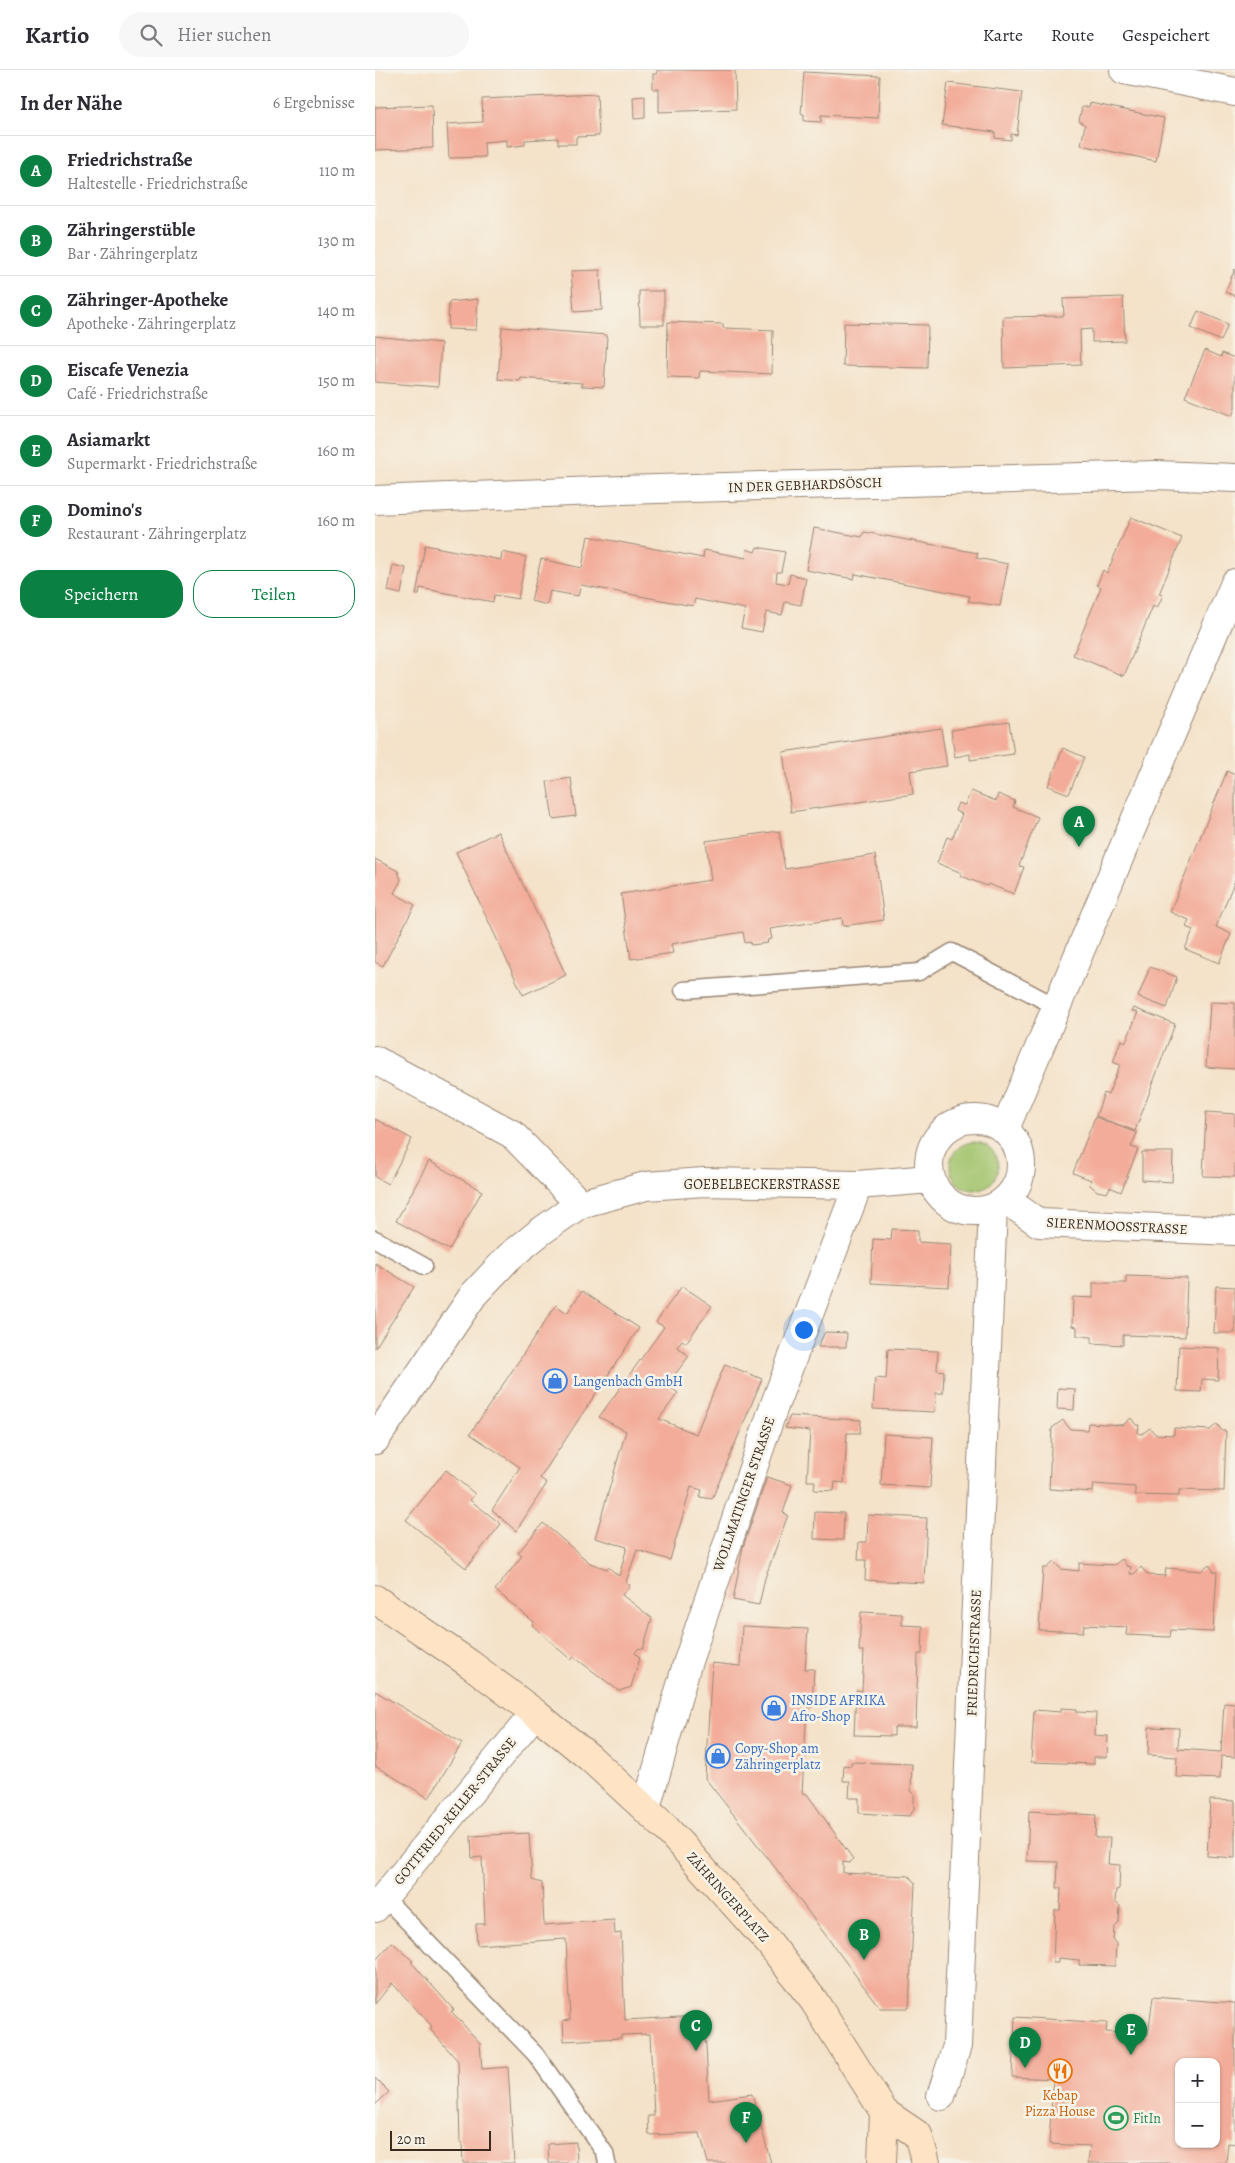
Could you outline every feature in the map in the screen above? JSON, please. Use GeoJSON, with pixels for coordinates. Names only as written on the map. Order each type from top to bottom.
{"type":"FeatureCollection","features":[{"type":"Feature","properties":{"kind":"main road"},"geometry":{"type":"LineString","coordinates":[[375,1599],[470,1664],[535,1713]]}},
{"type":"Feature","properties":{"kind":"main road","name":"ZÄHRINGERPLATZ"},"geometry":{"type":"LineString","coordinates":[[535,1713],[589,1757],[646,1808],[770,1944],[814,2001],[885,2112],[918,2135],[926,2163]]}},
{"type":"Feature","properties":{"kind":"main road"},"geometry":{"type":"LineString","coordinates":[[882,2163],[885,2112]]}},
{"type":"Feature","properties":{"kind":"street"},"geometry":{"type":"LineString","coordinates":[[1123,70],[1235,92]]}},
{"type":"Feature","properties":{"kind":"street","name":"IN DER GEBHARDSÖSCH"},"geometry":{"type":"LineString","coordinates":[[375,500],[632,490],[1146,475],[1235,478]]}},
{"type":"Feature","properties":{"kind":"street"},"geometry":{"type":"LineString","coordinates":[[999,1204],[978,1212],[962,1210],[948,1204],[937,1193],[930,1179],[930,1154],[942,1133],[953,1125],[964,1121],[989,1121],[1005,1129],[1235,583]]}},
{"type":"Feature","properties":{"kind":"street"},"geometry":{"type":"LineString","coordinates":[[375,1060],[512,1134],[580,1204],[509,1257],[474,1294],[375,1440]]}},
{"type":"Feature","properties":{"kind":"street","name":"FRIEDRICHSTRASSE"},"geometry":{"type":"LineString","coordinates":[[941,2096],[957,2046],[999,1204],[1019,1180],[1020,1157],[1016,1144],[1005,1129]]}},
{"type":"Feature","properties":{"kind":"street","name":"GOEBELBECKERSTRASSE"},"geometry":{"type":"LineString","coordinates":[[580,1204],[646,1186],[704,1182],[858,1185],[930,1179]]}},
{"type":"Feature","properties":{"kind":"street","name":"WOLLMATINGER STRASSE"},"geometry":{"type":"LineString","coordinates":[[646,1808],[687,1664],[770,1418],[858,1185]]}},
{"type":"Feature","properties":{"kind":"street","name":"SIERENMOOSSTRASSE"},"geometry":{"type":"LineString","coordinates":[[999,1204],[1039,1222],[1235,1232]]}},
{"type":"Feature","properties":{"kind":"street","name":"GOTTFRIED-KELLER-STRASSE"},"geometry":{"type":"LineString","coordinates":[[380,1903],[535,1713]]}},
{"type":"Feature","properties":{"kind":"lane"},"geometry":{"type":"LineString","coordinates":[[683,990],[919,972],[953,952],[1057,1007]]}},
{"type":"Feature","properties":{"kind":"lane"},"geometry":{"type":"LineString","coordinates":[[375,1239],[424,1266]]}},
{"type":"Feature","properties":{"kind":"lane"},"geometry":{"type":"LineString","coordinates":[[380,1903],[536,2055],[605,2154],[607,2163]]}},
{"type":"Feature","properties":{"kind":"green space"},"geometry":{"type":"Polygon","coordinates":[[[974,1142],[983,1144],[991,1149],[996,1157],[998,1166],[996,1175],[991,1183],[983,1188],[974,1190],[965,1188],[957,1183],[952,1175],[950,1166],[952,1157],[957,1149],[965,1144],[974,1142]]]}},
{"type":"Feature","properties":{"kind":"building"},"geometry":{"type":"Polygon","coordinates":[[[657,70],[735,70],[736,109],[659,112],[659,89],[653,89],[653,74],[657,74],[657,70]]]}},
{"type":"Feature","properties":{"kind":"building"},"geometry":{"type":"Polygon","coordinates":[[[804,72],[880,76],[878,118],[821,115],[821,122],[804,121],[804,114],[801,114],[804,72]]]}},
{"type":"Feature","properties":{"kind":"building"},"geometry":{"type":"Polygon","coordinates":[[[948,83],[1022,92],[1017,135],[1011,134],[1011,140],[995,138],[995,132],[942,125],[948,83]]]}},
{"type":"Feature","properties":{"kind":"building"},"geometry":{"type":"Polygon","coordinates":[[[597,94],[599,136],[576,137],[576,144],[558,144],[558,138],[525,140],[525,145],[507,147],[507,140],[484,142],[485,157],[449,158],[447,124],[483,122],[482,99],[597,94]]]}},
{"type":"Feature","properties":{"kind":"building"},"geometry":{"type":"Polygon","coordinates":[[[645,96],[645,118],[634,119],[633,97],[645,96]]]}},
{"type":"Feature","properties":{"kind":"building"},"geometry":{"type":"Polygon","coordinates":[[[1090,103],[1164,118],[1156,161],[1081,145],[1085,125],[1079,121],[1082,107],[1089,107],[1090,103]]]}},
{"type":"Feature","properties":{"kind":"building"},"geometry":{"type":"Polygon","coordinates":[[[432,105],[433,148],[375,150],[375,107],[432,105]]]}},
{"type":"Feature","properties":{"kind":"building"},"geometry":{"type":"Polygon","coordinates":[[[1235,269],[1235,296],[1225,292],[1235,269]]]}},
{"type":"Feature","properties":{"kind":"building"},"geometry":{"type":"Polygon","coordinates":[[[600,270],[602,310],[574,312],[571,271],[600,270]]]}},
{"type":"Feature","properties":{"kind":"building"},"geometry":{"type":"Polygon","coordinates":[[[639,291],[664,291],[664,325],[640,325],[639,291]]]}},
{"type":"Feature","properties":{"kind":"building"},"geometry":{"type":"Polygon","coordinates":[[[1123,297],[1125,341],[1092,342],[1092,329],[1080,330],[1081,365],[1004,368],[1003,317],[1064,316],[1063,299],[1123,297]]]}},
{"type":"Feature","properties":{"kind":"building"},"geometry":{"type":"Polygon","coordinates":[[[478,299],[476,330],[448,329],[449,302],[478,299]]]}},
{"type":"Feature","properties":{"kind":"building"},"geometry":{"type":"Polygon","coordinates":[[[1198,311],[1228,324],[1221,341],[1191,328],[1198,311]]]}},
{"type":"Feature","properties":{"kind":"building"},"geometry":{"type":"Polygon","coordinates":[[[668,322],[723,324],[723,328],[773,330],[772,374],[700,371],[699,378],[667,377],[668,322]]]}},
{"type":"Feature","properties":{"kind":"building"},"geometry":{"type":"Polygon","coordinates":[[[844,323],[928,325],[927,368],[843,366],[844,323]]]}},
{"type":"Feature","properties":{"kind":"building"},"geometry":{"type":"Polygon","coordinates":[[[502,327],[607,335],[604,387],[581,386],[582,383],[521,378],[520,381],[498,379],[502,327]]]}},
{"type":"Feature","properties":{"kind":"building"},"geometry":{"type":"Polygon","coordinates":[[[375,336],[441,343],[438,387],[375,382],[375,336]]]}},
{"type":"Feature","properties":{"kind":"building"},"geometry":{"type":"Polygon","coordinates":[[[1205,350],[1221,357],[1222,353],[1235,358],[1235,409],[1232,416],[1185,397],[1205,350]]]}},
{"type":"Feature","properties":{"kind":"building"},"geometry":{"type":"Polygon","coordinates":[[[1131,517],[1182,538],[1159,594],[1163,595],[1157,608],[1153,606],[1124,676],[1073,655],[1101,587],[1097,585],[1103,570],[1107,573],[1131,517]]]}},
{"type":"Feature","properties":{"kind":"building"},"geometry":{"type":"Polygon","coordinates":[[[814,528],[862,537],[864,532],[978,553],[976,558],[1008,564],[1000,606],[968,601],[970,596],[855,574],[854,579],[806,570],[814,528]]]}},
{"type":"Feature","properties":{"kind":"building"},"geometry":{"type":"Polygon","coordinates":[[[588,536],[703,558],[704,550],[746,558],[747,549],[755,552],[757,547],[785,552],[781,572],[777,572],[776,582],[788,584],[790,574],[806,578],[801,605],[785,602],[782,615],[766,612],[762,632],[741,628],[745,609],[695,599],[693,606],[581,585],[578,596],[550,591],[547,605],[531,601],[541,559],[582,568],[588,536]]]}},
{"type":"Feature","properties":{"kind":"building"},"geometry":{"type":"Polygon","coordinates":[[[425,545],[501,560],[502,552],[526,557],[518,599],[494,595],[493,602],[420,588],[419,595],[416,595],[425,545]]]}},
{"type":"Feature","properties":{"kind":"building"},"geometry":{"type":"Polygon","coordinates":[[[393,565],[406,568],[401,594],[388,591],[393,565]]]}},
{"type":"Feature","properties":{"kind":"building"},"geometry":{"type":"Polygon","coordinates":[[[1009,722],[1014,754],[970,760],[970,754],[955,757],[951,730],[1009,722]]]}},
{"type":"Feature","properties":{"kind":"building"},"geometry":{"type":"Polygon","coordinates":[[[941,728],[947,766],[910,771],[913,794],[791,812],[783,752],[941,728]]]}},
{"type":"Feature","properties":{"kind":"building"},"geometry":{"type":"Polygon","coordinates":[[[1063,748],[1084,757],[1069,794],[1048,786],[1063,748]]]}},
{"type":"Feature","properties":{"kind":"building"},"geometry":{"type":"Polygon","coordinates":[[[1227,771],[1235,775],[1235,880],[1216,927],[1231,934],[1219,963],[1185,949],[1193,930],[1186,927],[1189,920],[1170,912],[1227,771]]]}},
{"type":"Feature","properties":{"kind":"building"},"geometry":{"type":"Polygon","coordinates":[[[571,778],[576,816],[553,819],[547,782],[571,778]]]}},
{"type":"Feature","properties":{"kind":"building"},"geometry":{"type":"Polygon","coordinates":[[[971,791],[996,801],[998,794],[1015,801],[1013,807],[1038,817],[1019,866],[1024,867],[1014,894],[961,876],[962,873],[937,863],[947,837],[952,839],[962,814],[955,811],[958,803],[965,805],[971,791]]]}},
{"type":"Feature","properties":{"kind":"building"},"geometry":{"type":"Polygon","coordinates":[[[779,831],[785,869],[875,855],[884,920],[843,926],[842,918],[770,929],[772,939],[767,940],[768,943],[751,945],[750,942],[745,943],[743,932],[671,944],[673,953],[631,959],[621,894],[711,880],[706,841],[779,831]]]}},
{"type":"Feature","properties":{"kind":"building"},"geometry":{"type":"Polygon","coordinates":[[[498,832],[566,975],[523,995],[456,852],[498,832]]]}},
{"type":"Feature","properties":{"kind":"building"},"geometry":{"type":"Polygon","coordinates":[[[375,859],[398,871],[401,880],[394,893],[415,905],[383,966],[375,962],[375,859]]]}},
{"type":"Feature","properties":{"kind":"building"},"geometry":{"type":"Polygon","coordinates":[[[1150,967],[1177,977],[1167,1008],[1138,997],[1150,967]]]}},
{"type":"Feature","properties":{"kind":"building"},"geometry":{"type":"Polygon","coordinates":[[[1210,1002],[1235,1003],[1235,1069],[1206,1067],[1210,1002]]]}},
{"type":"Feature","properties":{"kind":"building"},"geometry":{"type":"Polygon","coordinates":[[[1134,1008],[1175,1024],[1135,1131],[1096,1116],[1104,1093],[1108,1095],[1120,1065],[1113,1062],[1121,1040],[1126,1042],[1138,1012],[1132,1011],[1134,1008]]]}},
{"type":"Feature","properties":{"kind":"building"},"geometry":{"type":"Polygon","coordinates":[[[1206,1112],[1235,1114],[1235,1177],[1203,1176],[1206,1112]]]}},
{"type":"Feature","properties":{"kind":"building"},"geometry":{"type":"Polygon","coordinates":[[[1095,1117],[1137,1133],[1131,1147],[1138,1149],[1121,1192],[1110,1187],[1107,1193],[1097,1191],[1090,1185],[1091,1180],[1073,1173],[1095,1117]]]}},
{"type":"Feature","properties":{"kind":"building"},"geometry":{"type":"Polygon","coordinates":[[[375,1119],[412,1139],[388,1184],[375,1177],[375,1119]]]}},
{"type":"Feature","properties":{"kind":"building"},"geometry":{"type":"Polygon","coordinates":[[[1142,1152],[1173,1152],[1172,1182],[1142,1180],[1142,1152]]]}},
{"type":"Feature","properties":{"kind":"building"},"geometry":{"type":"Polygon","coordinates":[[[429,1161],[482,1191],[449,1250],[396,1221],[429,1161]]]}},
{"type":"Feature","properties":{"kind":"building"},"geometry":{"type":"Polygon","coordinates":[[[892,1229],[918,1230],[918,1242],[951,1244],[949,1287],[871,1283],[873,1239],[891,1240],[892,1229]]]}},
{"type":"Feature","properties":{"kind":"building"},"geometry":{"type":"Polygon","coordinates":[[[375,1263],[414,1287],[375,1348],[375,1263]]]}},
{"type":"Feature","properties":{"kind":"building"},"geometry":{"type":"Polygon","coordinates":[[[1126,1276],[1187,1278],[1185,1337],[1123,1335],[1123,1345],[1092,1343],[1092,1337],[1077,1336],[1077,1327],[1072,1326],[1073,1297],[1093,1298],[1093,1283],[1126,1283],[1126,1276]]]}},
{"type":"Feature","properties":{"kind":"building"},"geometry":{"type":"Polygon","coordinates":[[[682,1286],[712,1306],[686,1343],[682,1340],[677,1347],[689,1356],[667,1385],[678,1393],[659,1419],[696,1434],[725,1364],[762,1379],[712,1499],[700,1497],[702,1490],[691,1487],[670,1560],[637,1550],[626,1582],[630,1585],[622,1595],[652,1618],[643,1649],[639,1648],[635,1653],[640,1658],[631,1687],[619,1691],[574,1657],[571,1660],[532,1625],[534,1622],[495,1590],[522,1556],[518,1553],[543,1523],[590,1563],[607,1569],[608,1567],[619,1576],[627,1547],[595,1538],[626,1431],[599,1417],[664,1327],[656,1322],[682,1286]]]}},
{"type":"Feature","properties":{"kind":"building"},"geometry":{"type":"Polygon","coordinates":[[[1216,1286],[1235,1287],[1235,1333],[1214,1333],[1216,1286]]]}},
{"type":"Feature","properties":{"kind":"building","name":"Langenbach GmbH"},"geometry":{"type":"Polygon","coordinates":[[[582,1291],[639,1328],[540,1478],[547,1483],[516,1531],[492,1510],[520,1467],[470,1434],[556,1305],[567,1313],[582,1291]]]}},
{"type":"Feature","properties":{"kind":"building"},"geometry":{"type":"Polygon","coordinates":[[[825,1332],[847,1333],[846,1347],[818,1347],[825,1332]]]}},
{"type":"Feature","properties":{"kind":"building"},"geometry":{"type":"Polygon","coordinates":[[[1179,1346],[1219,1348],[1218,1380],[1202,1379],[1201,1392],[1177,1391],[1179,1346]]]}},
{"type":"Feature","properties":{"kind":"building"},"geometry":{"type":"Polygon","coordinates":[[[888,1349],[938,1351],[937,1370],[944,1371],[943,1393],[936,1393],[935,1412],[873,1409],[875,1378],[886,1379],[888,1349]]]}},
{"type":"Feature","properties":{"kind":"building"},"geometry":{"type":"Polygon","coordinates":[[[1058,1388],[1075,1389],[1074,1410],[1057,1409],[1058,1388]]]}},
{"type":"Feature","properties":{"kind":"building"},"geometry":{"type":"Polygon","coordinates":[[[790,1416],[861,1420],[860,1433],[847,1433],[844,1483],[835,1482],[834,1491],[814,1490],[815,1481],[807,1481],[810,1431],[785,1428],[790,1416]]]}},
{"type":"Feature","properties":{"kind":"building"},"geometry":{"type":"Polygon","coordinates":[[[1131,1418],[1136,1425],[1139,1425],[1138,1433],[1142,1434],[1150,1428],[1155,1434],[1174,1435],[1174,1428],[1210,1430],[1217,1424],[1222,1431],[1226,1431],[1224,1491],[1179,1490],[1179,1496],[1135,1495],[1135,1487],[1094,1484],[1093,1492],[1049,1489],[1052,1428],[1063,1420],[1070,1429],[1087,1430],[1088,1423],[1123,1425],[1131,1418]]]}},
{"type":"Feature","properties":{"kind":"building"},"geometry":{"type":"Polygon","coordinates":[[[884,1434],[933,1437],[930,1488],[881,1485],[884,1434]]]}},
{"type":"Feature","properties":{"kind":"building"},"geometry":{"type":"Polygon","coordinates":[[[446,1470],[475,1494],[470,1500],[501,1524],[466,1568],[406,1520],[446,1470]]]}},
{"type":"Feature","properties":{"kind":"building"},"geometry":{"type":"Polygon","coordinates":[[[767,1477],[792,1485],[783,1513],[788,1515],[765,1578],[759,1605],[733,1600],[743,1547],[767,1477]]]}},
{"type":"Feature","properties":{"kind":"building"},"geometry":{"type":"Polygon","coordinates":[[[815,1512],[844,1513],[843,1540],[814,1539],[815,1512]]]}},
{"type":"Feature","properties":{"kind":"building"},"geometry":{"type":"Polygon","coordinates":[[[868,1515],[927,1518],[924,1583],[865,1580],[866,1560],[858,1560],[859,1542],[867,1542],[868,1515]]]}},
{"type":"Feature","properties":{"kind":"building"},"geometry":{"type":"Polygon","coordinates":[[[1122,1559],[1127,1566],[1131,1567],[1130,1574],[1134,1574],[1141,1567],[1148,1575],[1165,1576],[1166,1568],[1201,1571],[1209,1564],[1214,1572],[1217,1572],[1213,1632],[1171,1630],[1170,1637],[1126,1635],[1127,1627],[1084,1625],[1083,1632],[1039,1630],[1043,1568],[1047,1568],[1054,1562],[1061,1569],[1079,1571],[1079,1563],[1114,1565],[1122,1559]]]}},
{"type":"Feature","properties":{"kind":"building"},"geometry":{"type":"Polygon","coordinates":[[[861,1612],[902,1614],[902,1625],[923,1626],[922,1654],[918,1654],[916,1727],[894,1727],[894,1736],[854,1735],[856,1690],[862,1691],[864,1651],[859,1651],[861,1612]]]}},
{"type":"Feature","properties":{"kind":"building"},"geometry":{"type":"Polygon","coordinates":[[[742,1626],[808,1629],[805,1669],[814,1669],[812,1708],[807,1708],[802,1793],[807,1794],[853,1859],[850,1863],[843,1862],[843,1873],[909,1876],[915,1883],[909,2008],[880,2008],[777,1870],[705,1778],[712,1663],[740,1666],[742,1626]]]}},
{"type":"Feature","properties":{"kind":"building"},"geometry":{"type":"Polygon","coordinates":[[[375,1691],[462,1743],[429,1798],[375,1766],[375,1691]]]}},
{"type":"Feature","properties":{"kind":"building"},"geometry":{"type":"Polygon","coordinates":[[[1224,1703],[1235,1704],[1235,1757],[1221,1756],[1220,1779],[1176,1777],[1177,1757],[1148,1755],[1149,1727],[1179,1728],[1178,1749],[1221,1752],[1224,1703]]]}},
{"type":"Feature","properties":{"kind":"building"},"geometry":{"type":"Polygon","coordinates":[[[1061,1708],[1077,1709],[1077,1712],[1096,1713],[1095,1735],[1108,1736],[1107,1757],[1094,1757],[1094,1764],[1031,1762],[1034,1710],[1061,1712],[1061,1708]]]}},
{"type":"Feature","properties":{"kind":"building"},"geometry":{"type":"Polygon","coordinates":[[[851,1762],[912,1764],[911,1790],[914,1794],[914,1809],[910,1816],[859,1813],[859,1798],[849,1798],[850,1781],[843,1781],[844,1765],[851,1766],[851,1762]]]}},
{"type":"Feature","properties":{"kind":"building"},"geometry":{"type":"Polygon","coordinates":[[[1210,1800],[1235,1801],[1235,1858],[1207,1856],[1210,1800]]]}},
{"type":"Feature","properties":{"kind":"building"},"geometry":{"type":"Polygon","coordinates":[[[1029,1811],[1096,1815],[1095,1838],[1110,1838],[1108,1864],[1120,1865],[1119,1889],[1116,1890],[1115,1902],[1120,1906],[1119,1923],[1114,1928],[1113,1941],[1116,1943],[1115,1966],[1079,1965],[1079,1960],[1058,1958],[1058,1963],[1053,1963],[1055,1910],[1060,1910],[1061,1888],[1057,1888],[1058,1862],[1027,1861],[1029,1811]]]}},
{"type":"Feature","properties":{"kind":"building"},"geometry":{"type":"Polygon","coordinates":[[[529,1833],[532,1880],[542,1883],[544,1925],[614,1920],[615,1934],[621,1933],[625,2020],[698,2016],[698,2029],[705,2029],[709,2100],[752,2094],[771,2163],[708,2163],[700,2133],[649,2135],[648,2116],[654,2116],[650,2034],[621,2035],[621,2038],[564,2041],[563,2021],[570,2020],[566,1939],[477,1945],[476,1924],[485,1924],[482,1857],[472,1858],[471,1836],[529,1833]]]}},
{"type":"Feature","properties":{"kind":"building"},"geometry":{"type":"Polygon","coordinates":[[[392,1942],[413,1961],[411,1962],[454,2010],[451,2011],[480,2043],[482,2069],[508,2067],[514,2163],[463,2163],[462,2142],[460,2142],[458,2061],[430,2029],[432,2026],[392,1983],[375,2004],[375,1961],[392,1942]]]}},
{"type":"Feature","properties":{"kind":"building"},"geometry":{"type":"Polygon","coordinates":[[[1153,1997],[1235,2003],[1235,2144],[1228,2143],[1226,2163],[1088,2163],[1090,2146],[1049,2144],[1053,2079],[1012,2077],[1015,2017],[1107,2023],[1106,2032],[1148,2035],[1153,1997]]]}},
{"type":"Feature","properties":{"kind":"building"},"geometry":{"type":"Polygon","coordinates":[[[375,2078],[389,2092],[375,2105],[375,2078]]]}},
{"type":"Feature","properties":{"kind":"building"},"geometry":{"type":"Polygon","coordinates":[[[576,2142],[577,2163],[549,2163],[548,2144],[576,2142]]]}},
{"type":"Feature","properties":{"kind":"place","name":"Friedrichstraße"},"geometry":{"type":"Point","coordinates":[1079,847]}},
{"type":"Feature","properties":{"kind":"place","name":"Langenbach GmbH"},"geometry":{"type":"Point","coordinates":[555,1381]}},
{"type":"Feature","properties":{"kind":"place","name":"INSIDE AFRIKA Afro-Shop"},"geometry":{"type":"Point","coordinates":[774,1708]}},
{"type":"Feature","properties":{"kind":"place","name":"Copy-Shop am Zähringerplatz"},"geometry":{"type":"Point","coordinates":[718,1756]}},
{"type":"Feature","properties":{"kind":"place","name":"Zähringerstüble"},"geometry":{"type":"Point","coordinates":[864,1960]}},
{"type":"Feature","properties":{"kind":"place","name":"Zähringer-Apotheke"},"geometry":{"type":"Point","coordinates":[696,2051]}},
{"type":"Feature","properties":{"kind":"place","name":"Asiamarkt"},"geometry":{"type":"Point","coordinates":[1131,2055]}},
{"type":"Feature","properties":{"kind":"place","name":"Eiscafe Venezia"},"geometry":{"type":"Point","coordinates":[1025,2068]}},
{"type":"Feature","properties":{"kind":"place","name":"Kebap Pizza House"},"geometry":{"type":"Point","coordinates":[1060,2071]}},
{"type":"Feature","properties":{"kind":"place","name":"FitIn"},"geometry":{"type":"Point","coordinates":[1116,2118]}},
{"type":"Feature","properties":{"kind":"place","name":"Domino's"},"geometry":{"type":"Point","coordinates":[746,2143]}}]}
